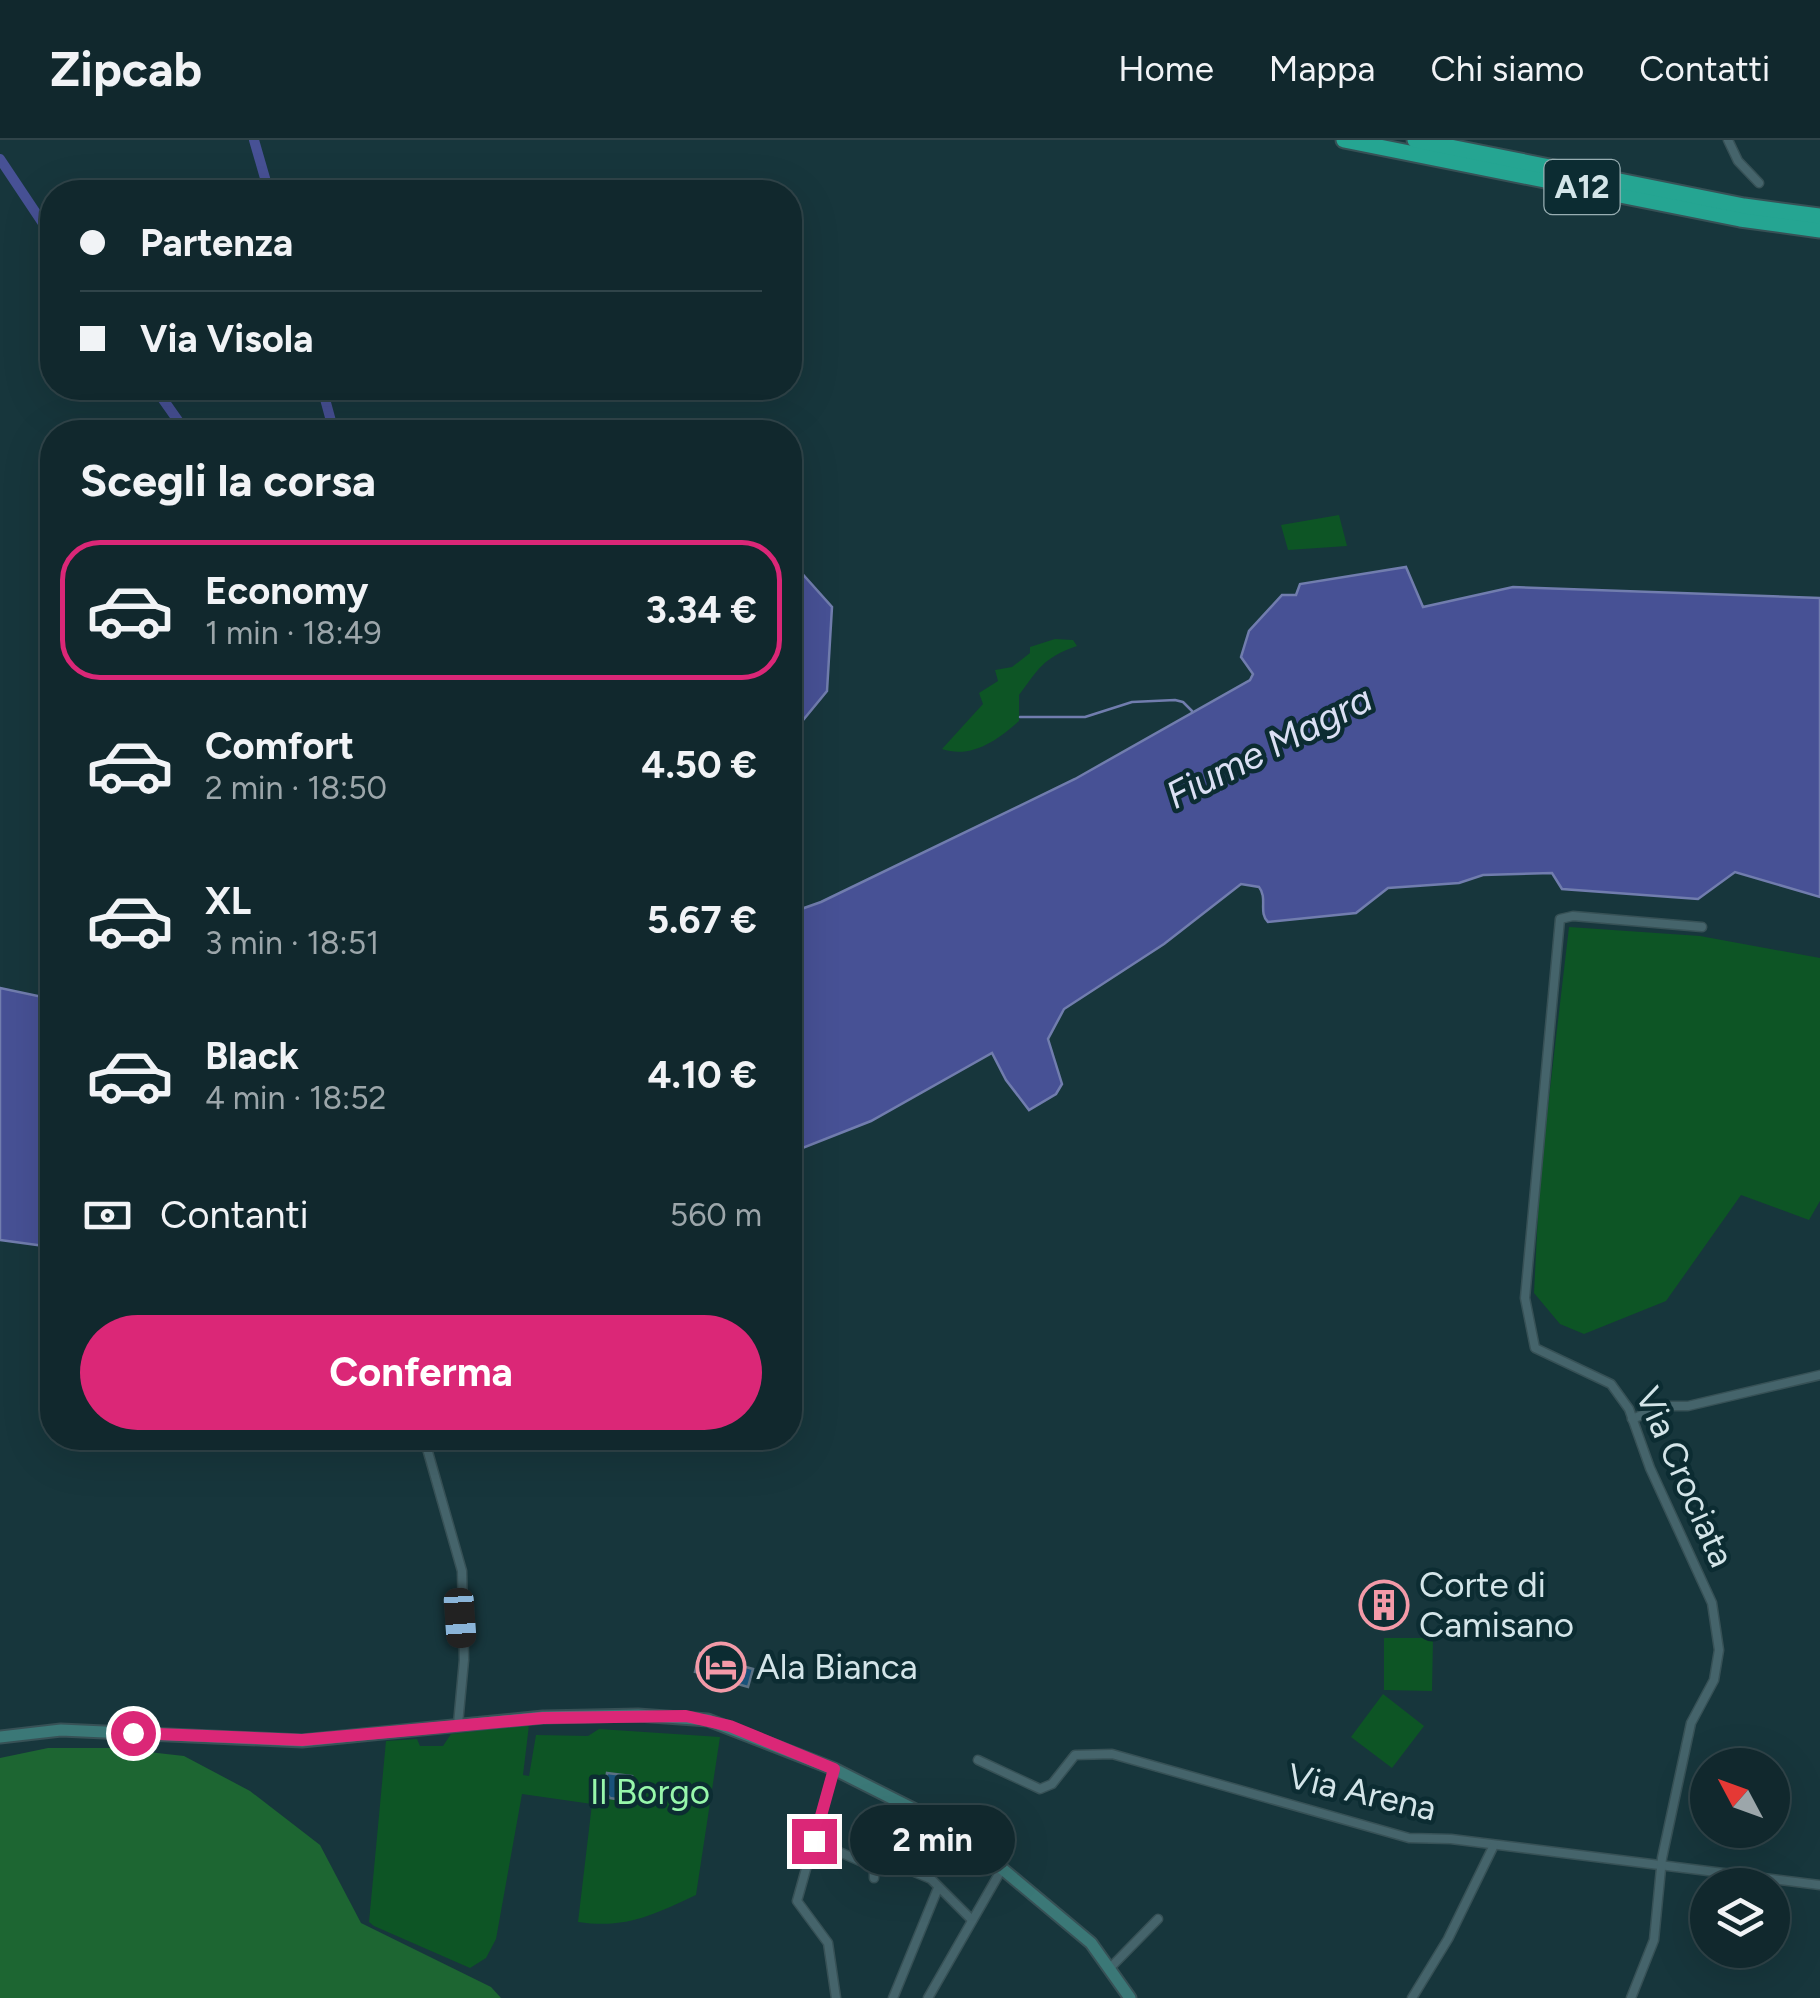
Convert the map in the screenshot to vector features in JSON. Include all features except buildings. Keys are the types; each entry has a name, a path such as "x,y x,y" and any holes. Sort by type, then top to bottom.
{"highway":[{"name":"A12","path":"1344,140 1740,219 1820,230"},
{"name":"A12","path":"1416,140 1744,206 1820,216"}],"main road":[{"path":"0,1737 61,1730 302,1740 543,1718 686,1716 730,1726 834,1769 958,1832 1091,1943 1112,1967 1130,1998"}],"street":[{"path":"1728,140 1738,161 1759,183"},
{"name":"Via Crociata","path":"1632,1998 1654,1940 1661,1867 1690,1723 1714,1680 1718,1637 1712,1603 1650,1468 1632,1419 1612,1384 1535,1348 1525,1298 1560,919 1573,916 1702,927"},
{"path":"1632,1419 1665,1406 1688,1406 1820,1375"},
{"path":"427,1450 462,1571 464,1660 458,1724"},
{"name":"Via Arena","path":"978,1760 1040,1790 1052,1784 1075,1756 1112,1754 1408,1838 1820,1886"},
{"path":"834,1769 797,1901 828,1943 836,1998"},
{"path":"814,1841 874,1866 874,1878"},
{"path":"1412,1998 1448,1939 1494,1845"},
{"path":"888,1861 920,1874 972,1920"},
{"path":"928,1998 1003,1867"},
{"path":"893,1998 938,1888"},
{"path":"1112,1967 1158,1918"}],"green space":[{"path":"1339,515 1347,546 1288,550 1281,525"},
{"path":"1055,639 1073,640 1077,646 1048,660 1031,678 1019,695 1019,721 974,750 942,749 983,704 979,693 998,681 995,670 1012,667 1030,653 1030,647"},
{"path":"1569,927 1700,936 1820,958 1820,1201 1809,1220 1741,1195 1666,1301 1584,1334 1560,1324 1534,1293 1540,1174"},
{"path":"1384,1638 1433,1638 1432,1691 1384,1690"},
{"path":"1383,1694 1424,1726 1392,1768 1351,1737"},
{"name":"Il Borgo","path":"529,1725 523,1775 529,1776 536,1735 588,1736 599,1729 720,1737 696,1895 625,1922 578,1922 592,1804 522,1794 496,1939 486,1958 470,1968 374,1926 369,1922 386,1741 417,1739 420,1746 443,1746 451,1734"},
{"path":"48,1748 113,1748 184,1756 250,1791 320,1845 361,1923 491,1987 501,1998 0,1998 0,1758"}],"water":[{"name":"Fiume Magra","path":"1406,567 1423,607 1513,587 1820,598 1820,897 1735,872 1698,899 1562,889 1552,873 1483,875 1459,883 1388,888 1356,913 1268,922 1259,887 1241,884 1164,944 1064,1009 1048,1039 1062,1084 1056,1094 1029,1110 992,1053 871,1121 802,1148 802,909 1075,779 1250,680 1253,674 1241,657 1249,631 1282,595 1296,595 1300,584"},
{"path":"802,573 832,607 827,691 802,721"},
{"path":"0,988 40,996 40,1245 0,1240"}],"waterway":[{"path":"254,140 266,180"},
{"path":"0,159 40,219"},
{"path":"163,400 178,420"},
{"path":"325,400 331,420"},
{"path":"1020,717 1085,717 1132,702 1175,700 1192,711"}],"place":[{"name":"Corte di Camisano","path":"1384,1605"},
{"name":"Ala Bianca","path":"721,1667"}],"route":[{"path":"133,1733 302,1740 543,1718 686,1716 730,1726 834,1769 814,1841"}]}
